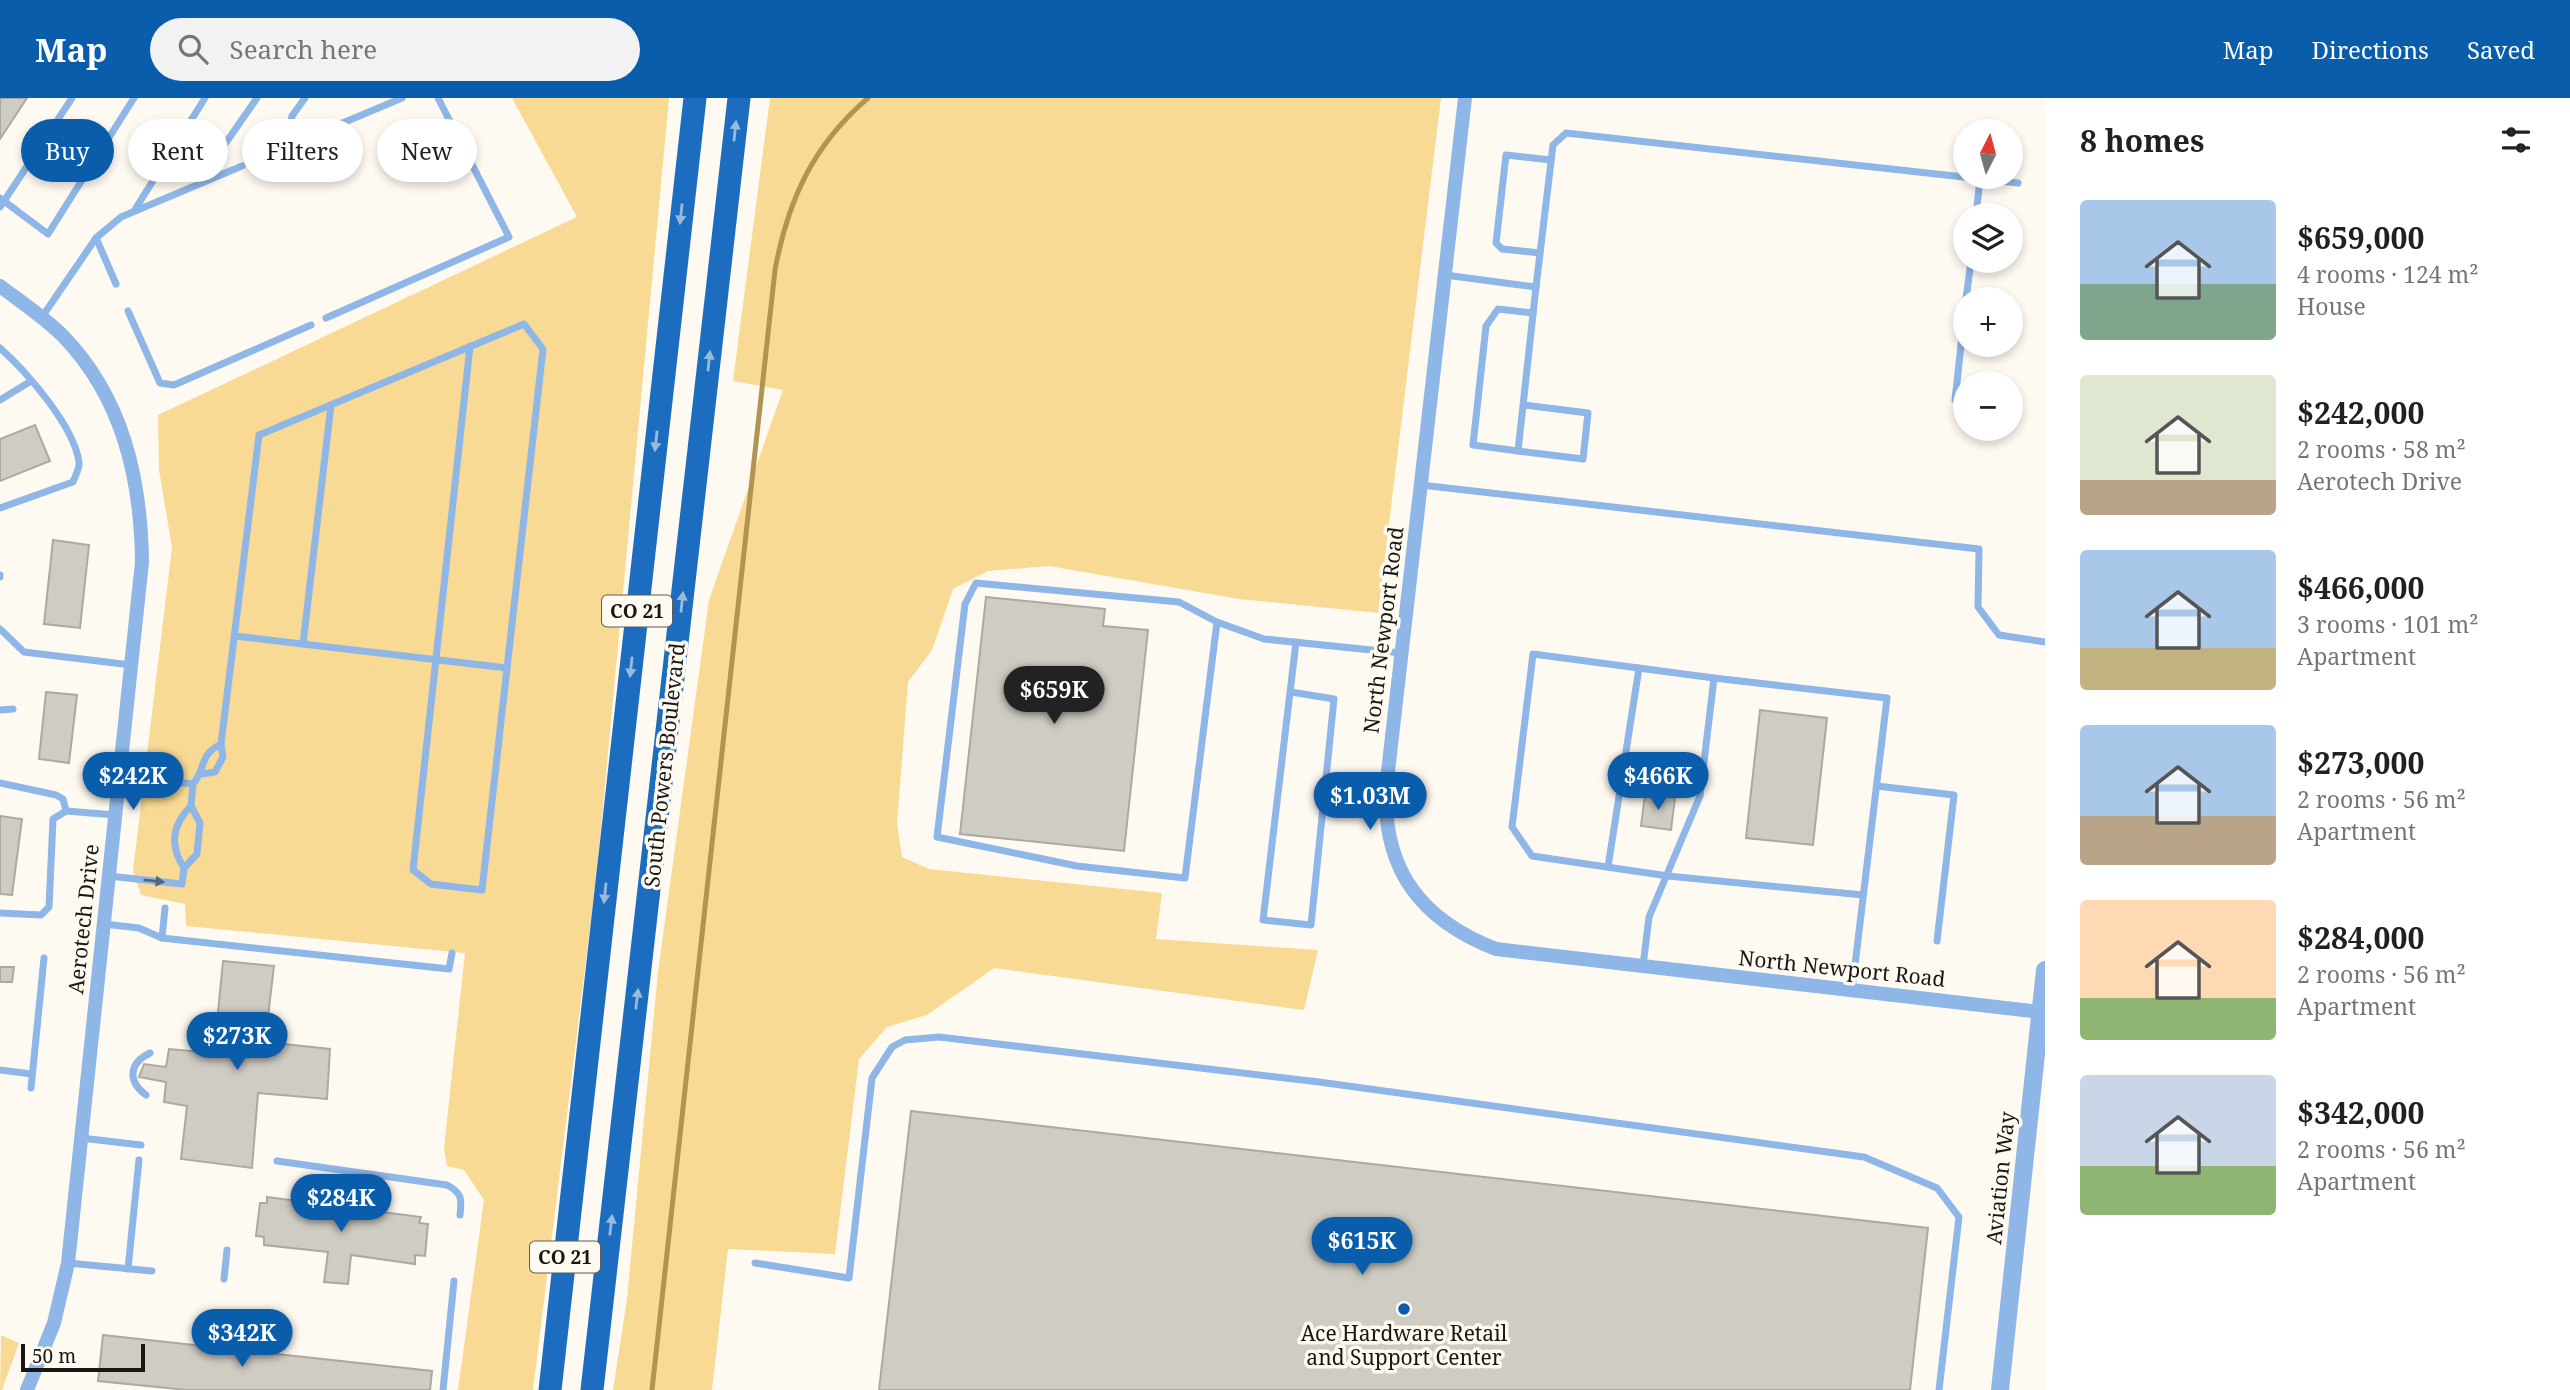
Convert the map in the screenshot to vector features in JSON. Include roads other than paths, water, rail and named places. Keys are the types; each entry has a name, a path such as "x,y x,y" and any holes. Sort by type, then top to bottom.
{"highway":[{"name":"South Powers Boulevard","path":"550,1390 695,98"},
{"name":"South Powers Boulevard","path":"592,1390 739,98"},
{"path":"542,1390 579,1124"},
{"path":"599,1390 604,1286"}],"street":[{"name":"North Newport Road","path":"1465,98 1385,808 1393,852 1414,894 1450,928 1496,949 2040,1012"},
{"name":"Aerotech Drive","path":"0,286 42,317 63,337 91,371 114,411 129,448 140,511 142,562 68,1262 54,1322 27,1390"},
{"name":"Aviation Way","path":"2000,1390 2045,970"}],"lane":[{"path":"72,98 1,202 48,234 134,98"},
{"path":"134,211 205,98"},
{"path":"228,140 257,98"},
{"path":"292,119 305,98"},
{"path":"352,119 402,98"},
{"path":"326,318 509,237 438,98"},
{"path":"1518,451 1553,145 1566,133 1953,176"},
{"path":"1540,253 1502,249 1496,243 1506,155 1551,160"},
{"path":"228,172 242,166"},
{"path":"42,317 96,238 121,216 203,182"},
{"path":"96,238 116,284"},
{"path":"1445,275 1536,287"},
{"path":"1524,405 1588,412 1583,459 1473,445 1486,326 1498,309 1533,313"},
{"path":"128,311 160,383 174,386 311,325"},
{"path":"201,774 215,772 223,757 221,744 259,435 470,346 524,324 543,349 482,890 431,884 413,870 470,346"},
{"path":"0,348 31,381 72,439 80,464 73,482 0,508"},
{"path":"0,400 31,381"},
{"path":"303,644 331,405"},
{"path":"1420,485 1979,549 1978,607 1999,635 2045,642"},
{"path":"1217,622 1185,878 1077,866 937,837 965,604 976,583 1178,602 1217,622 1264,639 1401,653"},
{"path":"0,629 24,652 131,666"},
{"path":"235,636 507,668"},
{"path":"1291,692 1334,699 1311,925 1263,920 1296,642"},
{"path":"1852,990 1887,698 1533,654 1512,827 1532,856 1668,876 1863,895"},
{"path":"1608,867 1639,668"},
{"path":"1643,967 1650,917 1700,796 1714,678"},
{"path":"0,710 13,709"},
{"path":"109,876 182,884 184,868 197,854 200,823 191,806 193,784 201,774 201,763 208,750 221,744"},
{"path":"120,776 193,784"},
{"path":"0,783 56,794 63,799 66,811"},
{"path":"1877,786 1954,795 1937,941"},
{"path":"184,868 173,851 177,820 191,806"},
{"path":"0,913 41,915 49,907 52,819 66,811 115,815"},
{"path":"162,938 165,908"},
{"path":"104,923 139,928 162,938 449,969 452,953"},
{"path":"32,1088 44,958"},
{"path":"755,1263 849,1278 872,1078 892,1047 905,1040 939,1037 1319,1082 1864,1157 1937,1188 1959,1217 1938,1390"},
{"path":"146,1095 133,1082 132,1069 139,1058 150,1053"},
{"path":"0,1070 32,1074"},
{"path":"80,1138 141,1144"},
{"path":"128,1269 139,1160"},
{"path":"277,1161 447,1185 459,1191 462,1198 460,1215"},
{"path":"224,1279 227,1250"},
{"path":"68,1262 152,1271"},
{"path":"443,1390 454,1280"}],"waterway":[{"path":"652,1390 775,270 787,220 806,175 832,135 868,98"}],"place":[{"name":"Ace Hardware Retail and Support Center","path":"1404,1309"}]}
